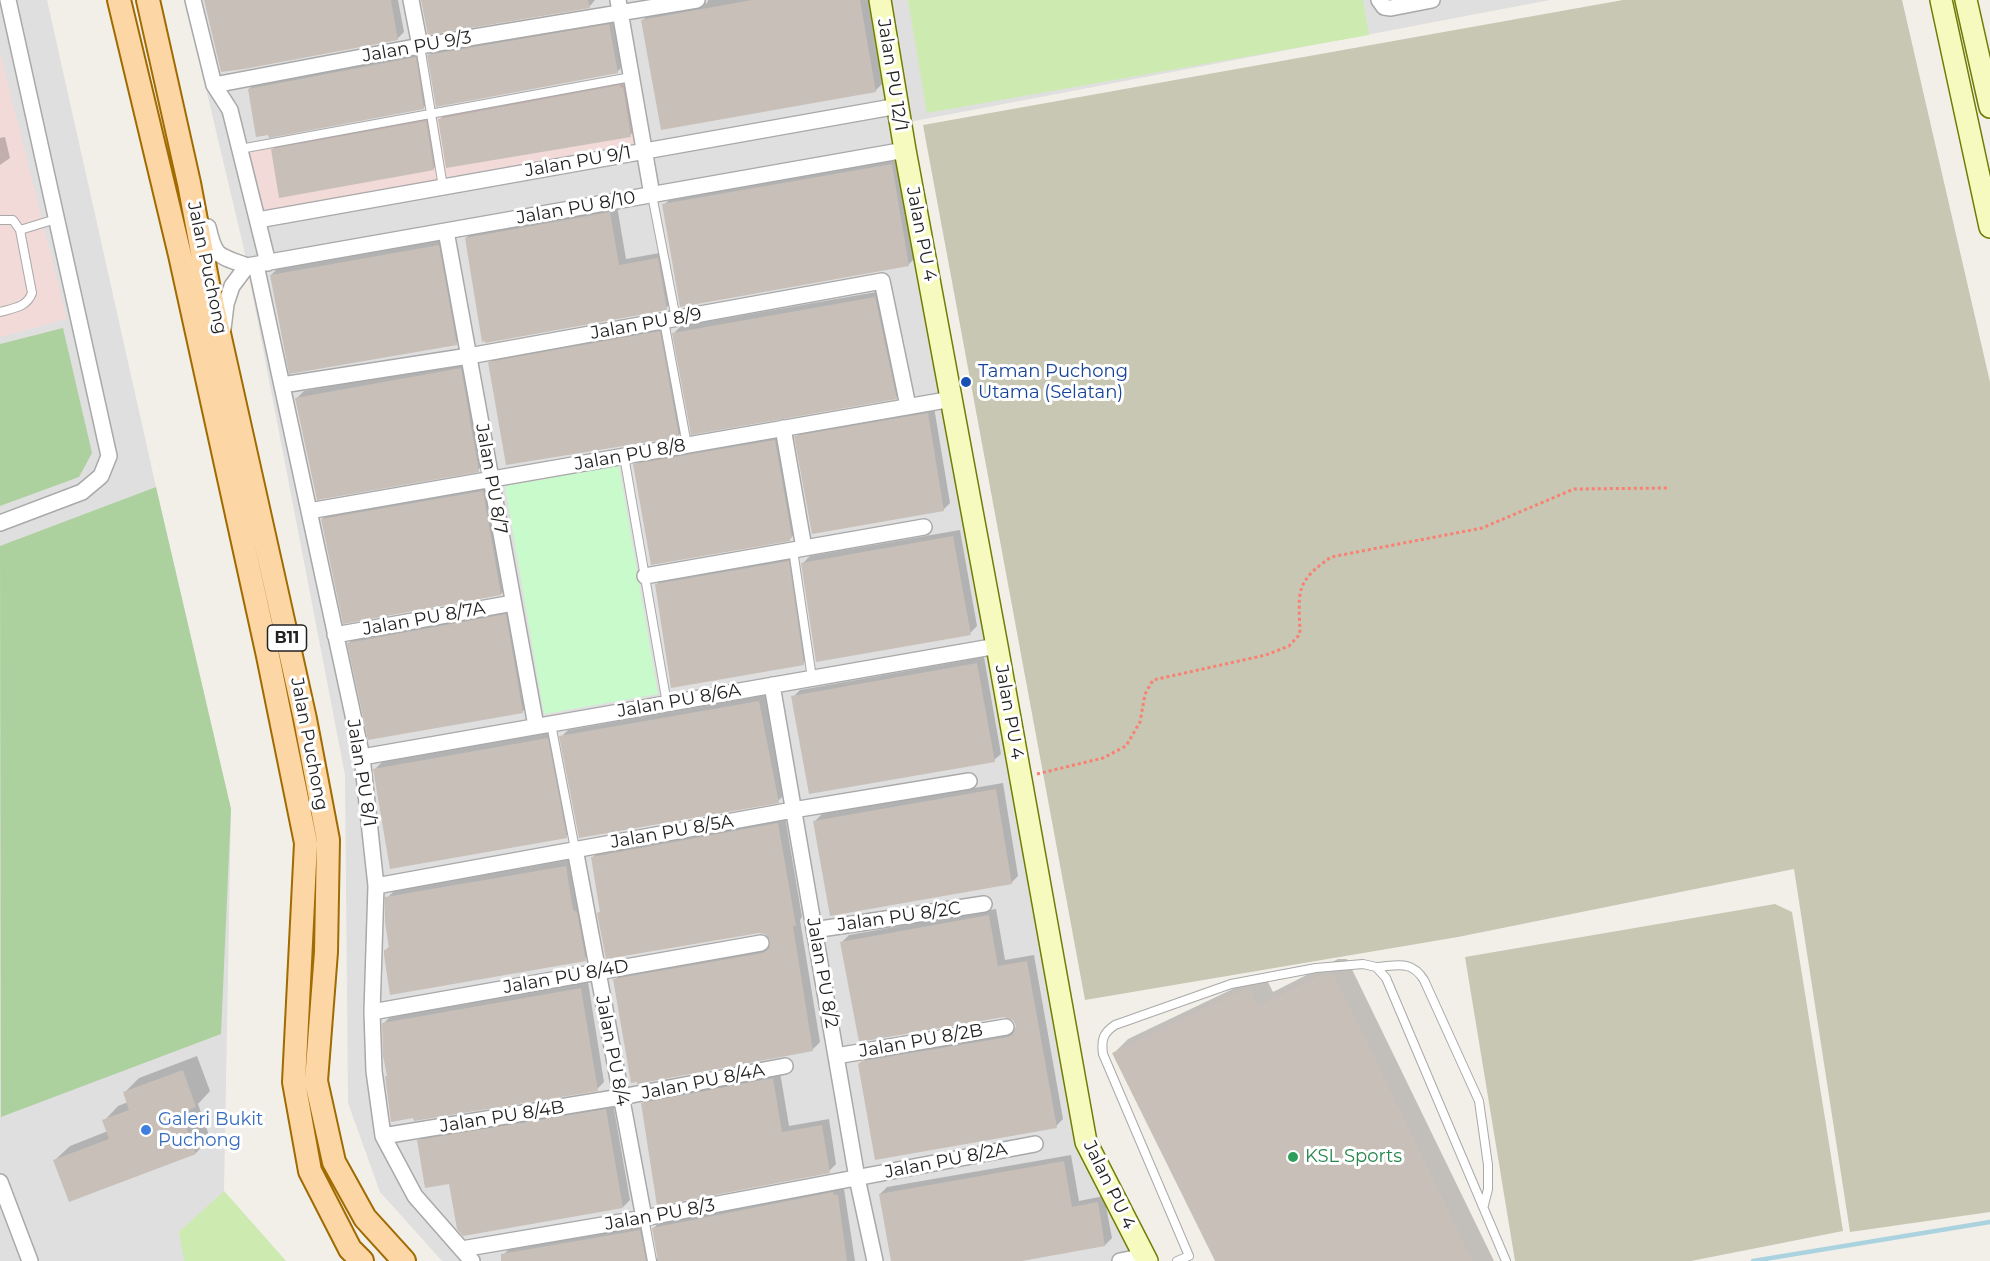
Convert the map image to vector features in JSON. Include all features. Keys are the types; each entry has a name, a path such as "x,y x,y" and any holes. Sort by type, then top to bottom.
{"main road":[{"name":"Jalan Puchong","path":"119,0 180,255 268,656 306,843 294,1082 310,1171 350,1248 362,1261"},
{"name":"Jalan Puchong","path":"148,0 189,183 208,284 305,719 328,840 326,952 316,1081 334,1162 364,1218 404,1261"}],"street":[{"path":"0,523 82,492 101,476 110,456 8,0"},
{"path":"193,0 214,85 231,110 258,220 257,264 232,286 226,304 221,338"},
{"path":"411,0 420,46"},
{"name":"Jalan PU 9/3","path":"214,85 619,6 697,0"},
{"name":"Jalan PU 12/1","path":"880,0 905,150"},
{"path":"1379,0 1384,7 1391,8 1432,0"},
{"path":"1941,0 1990,227"},
{"path":"1966,0 1990,107"},
{"path":"619,6 652,195"},
{"name":"Jalan PU 9/1","path":"258,220 898,106"},
{"name":"Jalan PU 8/10","path":"257,264 905,150"},
{"name":"Jalan PU 4","path":"905,150 1086,1142 1146,1259"},
{"path":"189,183 205,217 212,247 220,255 257,264"},
{"name":"Jalan PU 8/7","path":"446,231 513,603 543,725"},
{"name":"Jalan PU 8/1","path":"257,264 362,757 376,886 372,1012 374,1071 383,1136 415,1196 467,1255"},
{"name":"Jalan PU 8/9","path":"282,385 469,356 882,281 908,406"},
{"name":"Jalan PU 8/8","path":"309,511 952,399"},
{"path":"783,428 799,549"},
{"path":"645,576 924,527"},
{"name":"Jalan PU 8/7A","path":"335,635 513,603"},
{"name":"Jalan PU 8/6A","path":"362,757 997,646"},
{"name":"Jalan PU 8/2","path":"772,685 857,1178 875,1261"},
{"name":"Jalan PU 8/5A","path":"376,886 794,810 969,781"},
{"name":"Jalan PU 8/4","path":"576,849 644,1218"},
{"name":"Jalan PU 8/2C","path":"814,930 984,904"},
{"name":"Jalan PU 8/4D","path":"372,1012 761,943"},
{"name":"Jalan PU 8/2B","path":"836,1056 1006,1027"},
{"name":"Jalan PU 8/4A","path":"621,1097 785,1066"},
{"name":"Jalan PU 8/4B","path":"383,1136 621,1097"},
{"name":"Jalan PU 8/2A","path":"857,1178 1035,1144"},
{"name":"Jalan PU 8/3","path":"467,1255 644,1218 857,1178"},
{"path":"0,1182 30,1261"},
{"path":"1120,1261 1146,1259"}],"lane":[{"path":"420,46 443,187"},
{"path":"240,149 631,77"},
{"path":"652,195 687,445"},
{"path":"20,230 56,219"},
{"path":"0,220 13,220 20,230 32,293 30,300 24,305 0,312"},
{"path":"624,456 667,704"},
{"path":"799,549 812,678"},
{"path":"543,725 576,849"},
{"path":"1177,1261 1190,1258 1103,1053 1102,1037 1115,1025 1231,984 1316,968 1363,964 1376,967 1415,968 1428,990 1479,1101 1488,1165 1488,1189 1484,1205"},
{"path":"1376,967 1386,978 1506,1261"},
{"path":"644,1218 652,1261"}],"path":[{"path":"1021,778 1103,758 1126,746 1140,722 1145,694 1153,680 1266,655 1288,646 1300,634 1301,586 1312,571 1331,557 1482,528 1574,489 1669,488"}],"shaded area":[{"path":"0,0 47,0 231,809 224,1191 286,1261 0,1261"},
{"path":"185,0 1550,0 904,123 1097,1144 1157,1261 442,1261 380,1192 348,1103 345,775 243,245"},
{"path":"1623,0 1902,0 1990,382 1990,1212 1850,1232 1794,869 1458,937 1085,1000 923,125"},
{"path":"0,52 67,319 0,337"},
{"path":"626,82 636,144 264,211 247,151"},
{"path":"1775,904 1792,912 1843,1231 1691,1261 1515,1261 1465,957"}],"green space":[{"path":"908,0 1363,0 1369,35 927,113"},
{"path":"63,328 92,453 79,477 0,506 0,344"},
{"path":"619,466 658,694 544,714 505,486"},
{"path":"156,487 231,809 221,1034 1,1117 0,546"},
{"path":"224,1191 286,1261 184,1261 179,1232"}],"building":[{"path":"204,0 391,0 398,40 221,72"},
{"path":"421,0 588,0 590,8 428,35"},
{"path":"752,0 860,0 876,92 661,130 641,20"},
{"path":"609,24 618,73 436,107 427,55"},
{"path":"416,57 424,109 269,138 268,135 256,137 248,89"},
{"path":"620,85 620,88 623,87 631,137 446,168 438,119"},
{"path":"426,121 434,170 279,198 271,149"},
{"path":"892,164 909,266 680,307 662,204"},
{"path":"610,212 619,265 658,258 667,310 482,342 465,238"},
{"path":"439,245 457,345 289,374 270,275"},
{"path":"875,297 897,399 691,435 672,333"},
{"path":"660,331 679,437 506,465 488,362"},
{"path":"461,368 479,472 317,500 295,398"},
{"path":"928,413 944,511 812,534 794,436"},
{"path":"775,440 792,538 790,541 651,565 633,464"},
{"path":"483,491 501,595 343,624 321,519"},
{"path":"953,536 971,635 816,662 801,563"},
{"path":"789,561 804,665 671,688 655,584"},
{"path":"506,614 523,713 368,740 347,643"},
{"path":"977,663 995,762 809,794 791,696"},
{"path":"759,701 779,803 579,838 559,736"},
{"path":"548,738 567,838 390,869 373,769"},
{"path":"996,789 1012,884 830,916 813,821"},
{"path":"778,823 796,926 793,926 813,1051 637,1084 637,1082 631,1083 613,979 763,953 770,947 770,941 765,934 759,933 606,959 597,913 600,912 591,857"},
{"path":"566,866 573,910 577,912 586,961 390,995 384,955 384,950 389,949 385,922 385,897"},
{"path":"989,915 998,966 1027,961 1057,1128 875,1160 858,1064 862,1061 1008,1037 1013,1034 1016,1026 1013,1020 1004,1017 859,1042 840,942"},
{"name":"KSL Sports","path":"1333,973 1473,1261 1215,1261 1112,1053 1249,987 1258,1006 1322,974"},
{"path":"581,988 598,1091 414,1121 413,1118 391,1122 383,1056 382,1023"},
{"name":"Galeri Bukit Puchong","path":"183,1070 196,1107 181,1113 196,1154 69,1202 53,1160 109,1139 102,1120 129,1110 123,1092"},
{"path":"773,1078 782,1132 822,1125 830,1173 657,1206 641,1103"},
{"path":"606,1109 623,1208 463,1236 457,1229 449,1184 425,1188 417,1140"},
{"path":"1064,1161 1072,1207 1098,1202 1105,1246 1022,1261 891,1261 879,1194"},
{"path":"833,1192 834,1195 838,1195 847,1261 658,1261 652,1228"},
{"path":"640,1230 646,1261 501,1261 501,1254"}],"waterway":[{"path":"1753,1261 1990,1222"}],"place":[{"name":"Taman Puchong Utama (Selatan)","path":"966,382"},
{"name":"Galeri Bukit Puchong","path":"146,1130"},
{"name":"KSL Sports","path":"1293,1157"}]}
